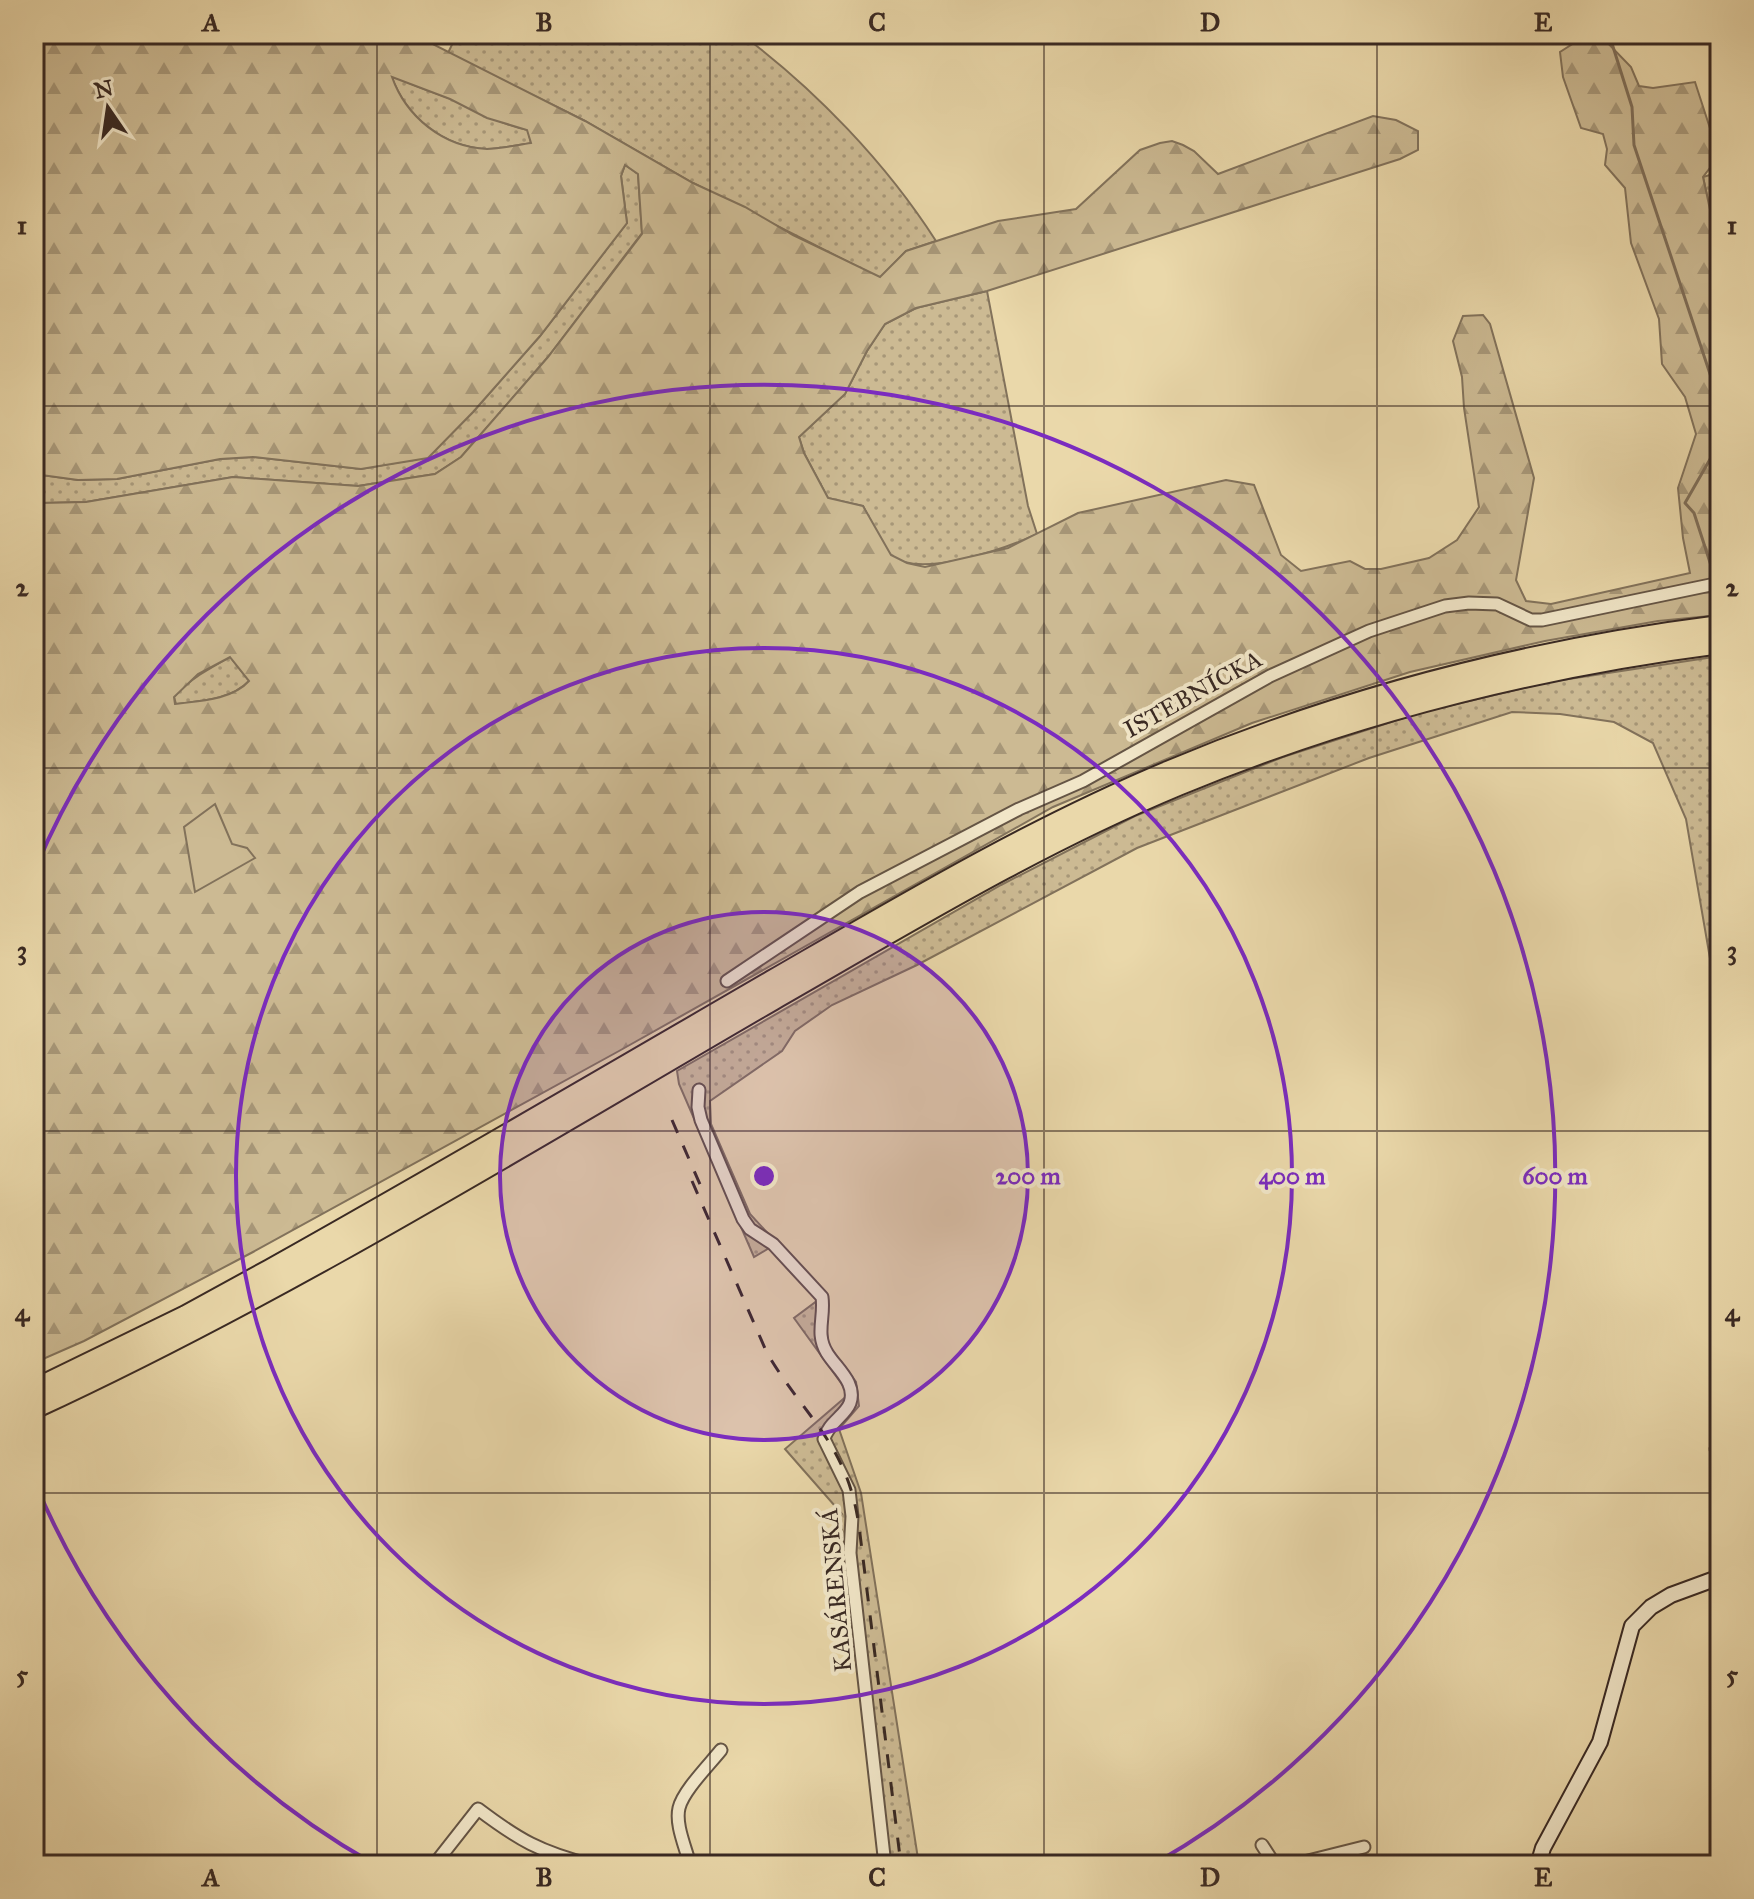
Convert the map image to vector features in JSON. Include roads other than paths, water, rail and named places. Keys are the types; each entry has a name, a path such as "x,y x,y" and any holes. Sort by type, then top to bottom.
{"highway":[{"path":"34,1390 256,1278 914,900 1040,831 1103,801 1168,772 1300,721 1435,680 1576,648 1720,626"},
{"path":"34,1408 111,1372 281,1283 925,912 1108,816 1236,762 1383,712 1511,678 1720,643"}],"street":[{"name":"ISTEBNÍCKA","path":"727,981 860,892 1019,809 1083,781 1270,676 1369,631 1445,606 1497,604 1531,620 1542,620 1720,583"},
{"name":"KASÁRENSKÁ","path":"699,1090 701,1120 743,1219 750,1229 773,1244 822,1297 821,1341 852,1393 849,1406 837,1417 824,1439 849,1490 852,1505 850,1553 885,1865"},
{"path":"1538,1865 1543,1848 1600,1742 1632,1626 1651,1607 1671,1595 1720,1577"},
{"path":"690,1865 678,1809 682,1799 721,1750"},
{"path":"434,1865 478,1809 518,1839 554,1856 591,1865"},
{"path":"1262,1845 1275,1865"},
{"path":"1292,1865 1364,1847"},
{"path":"715,1865 728,1865"}],"waterway":[{"path":"1609,34 1632,107 1634,145 1720,404"},
{"path":"1716,581 1694,513 1685,503 1713,454 1720,429"},
{"path":"1720,753 1710,791 1720,809"}],"railway":[{"path":"672,1120 702,1189"},
{"path":"692,1181 767,1353 835,1452 853,1497 901,1865"}]}
